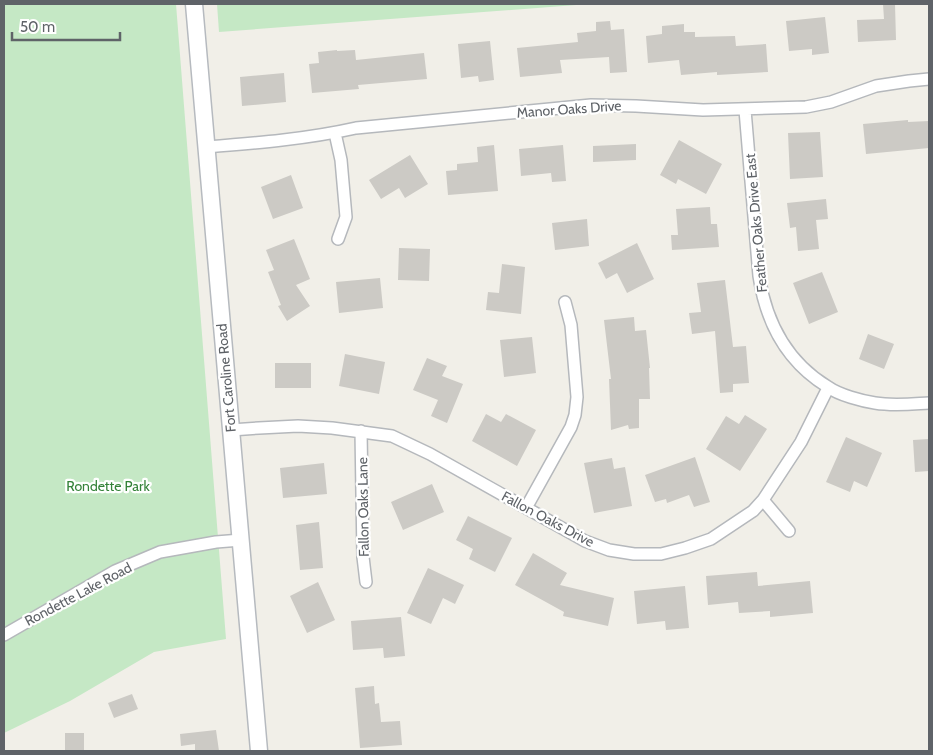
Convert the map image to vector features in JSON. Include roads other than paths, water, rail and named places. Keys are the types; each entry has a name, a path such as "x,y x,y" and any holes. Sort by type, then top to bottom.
{"street":[{"name":"Fort Caroline Road","path":"194,4 259,751"},
{"name":"Manor Oaks Drive","path":"206,147 270,142 335,133 356,128 591,105 703,110 806,107 831,102 876,86 929,79"},
{"name":"Feather Oaks Drive East","path":"746,110 762,296 769,317 783,345 796,361 828,388 876,403 929,403"},
{"path":"335,133 342,160 346,217 338,240"},
{"path":"526,508 571,427 575,414 577,397 571,326 565,302"},
{"name":"Fallon Oaks Drive","path":"231,430 298,426 361,431 392,436 412,445 585,541 608,550 634,554 661,554 711,539 754,511 764,500 801,442 828,388"},
{"name":"Fallon Oaks Lane","path":"361,431 363,557 366,582"},
{"path":"764,500 789,530"},
{"name":"Rondette Lake Road","path":"4,635 115,571 160,552 216,542 241,540"}],"park label":[{"name":"Rondette Park","path":"108,486"}]}
